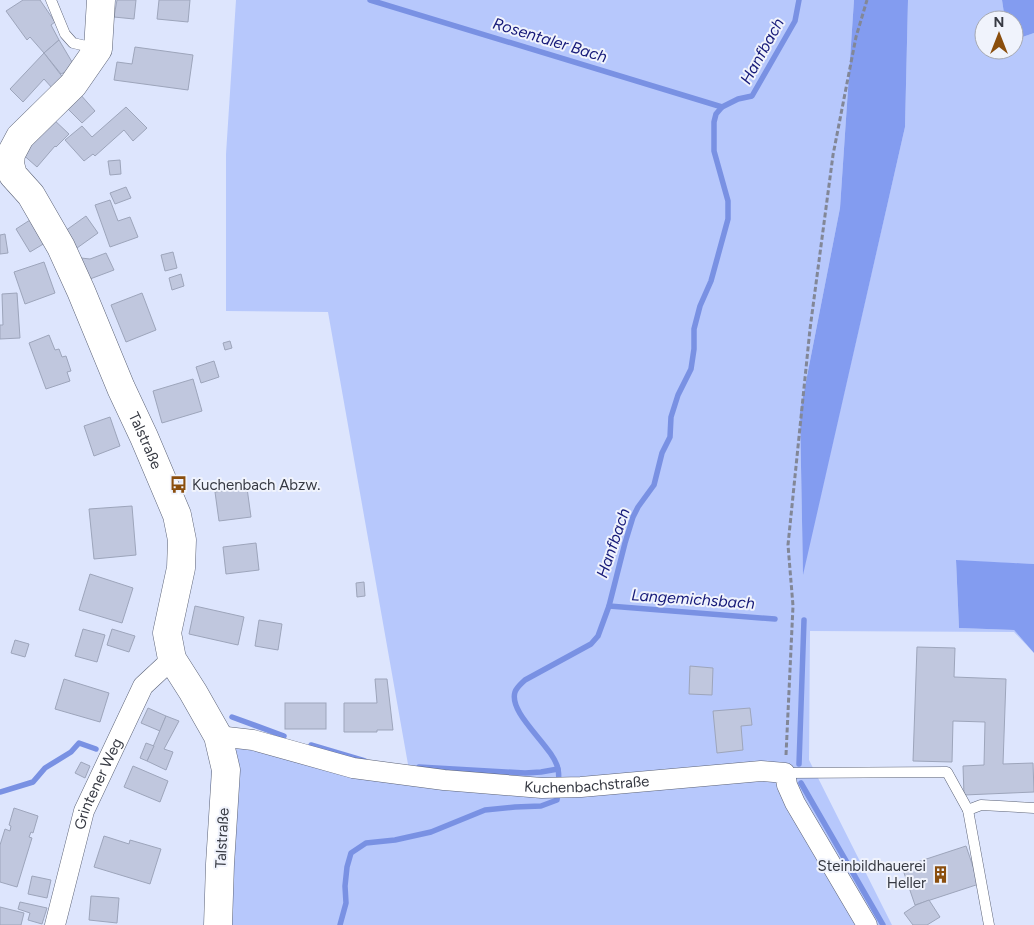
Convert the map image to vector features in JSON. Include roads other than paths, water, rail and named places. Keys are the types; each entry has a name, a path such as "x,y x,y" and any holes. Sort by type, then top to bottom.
{"main road":[{"path":"98,49 101,0"},
{"name":"Talstraße","path":"98,49 74,85 20,136 8,166 31,195 62,247 177,515 182,540 181,568 167,633 172,659 218,736 226,770 218,925"}],"street":[{"name":"Grintener Weg","path":"55,925 84,810 143,686 172,659"},
{"name":"Kuchenbachstraße","path":"218,736 253,740 353,768 444,780 542,788 581,787 761,770 785,773"},
{"path":"785,773 787,785 795,803 867,925"}],"lane":[{"path":"51,0 65,34 73,43 98,49"},
{"path":"785,773 947,772 968,810 989,925"},
{"path":"968,810 981,805 1034,808"}],"waterway":[{"name":"Rosentaler Bach","path":"370,0 722,107"},
{"name":"Hanfbach","path":"340,925 346,903 345,886 351,853 366,843 395,840 431,832 485,810 541,806 557,800 559,776 555,760 518,710 515,692 525,680 591,644 598,636 609,606 633,517 654,485 662,453 670,437 671,417 678,395 691,369 694,329 700,306 711,281 728,219 728,201 714,151 714,122 716,114 722,107 738,99 752,96 795,21 799,0"},
{"name":"Langemichsbach","path":"609,606 775,619"},
{"name":"Langemichsbach","path":"799,764 804,620"},
{"path":"232,717 284,736"},
{"path":"0,792 33,782 45,768 71,752 79,743 96,749"},
{"path":"311,745 365,761"},
{"path":"419,767 525,773 558,769"},
{"name":"Langemichsbach","path":"801,783 883,925"}],"place":[{"name":"Kuchenbach Abzw.","path":"178,485"},
{"name":"Steinbildhauerei Heller","path":"940,875"}]}
